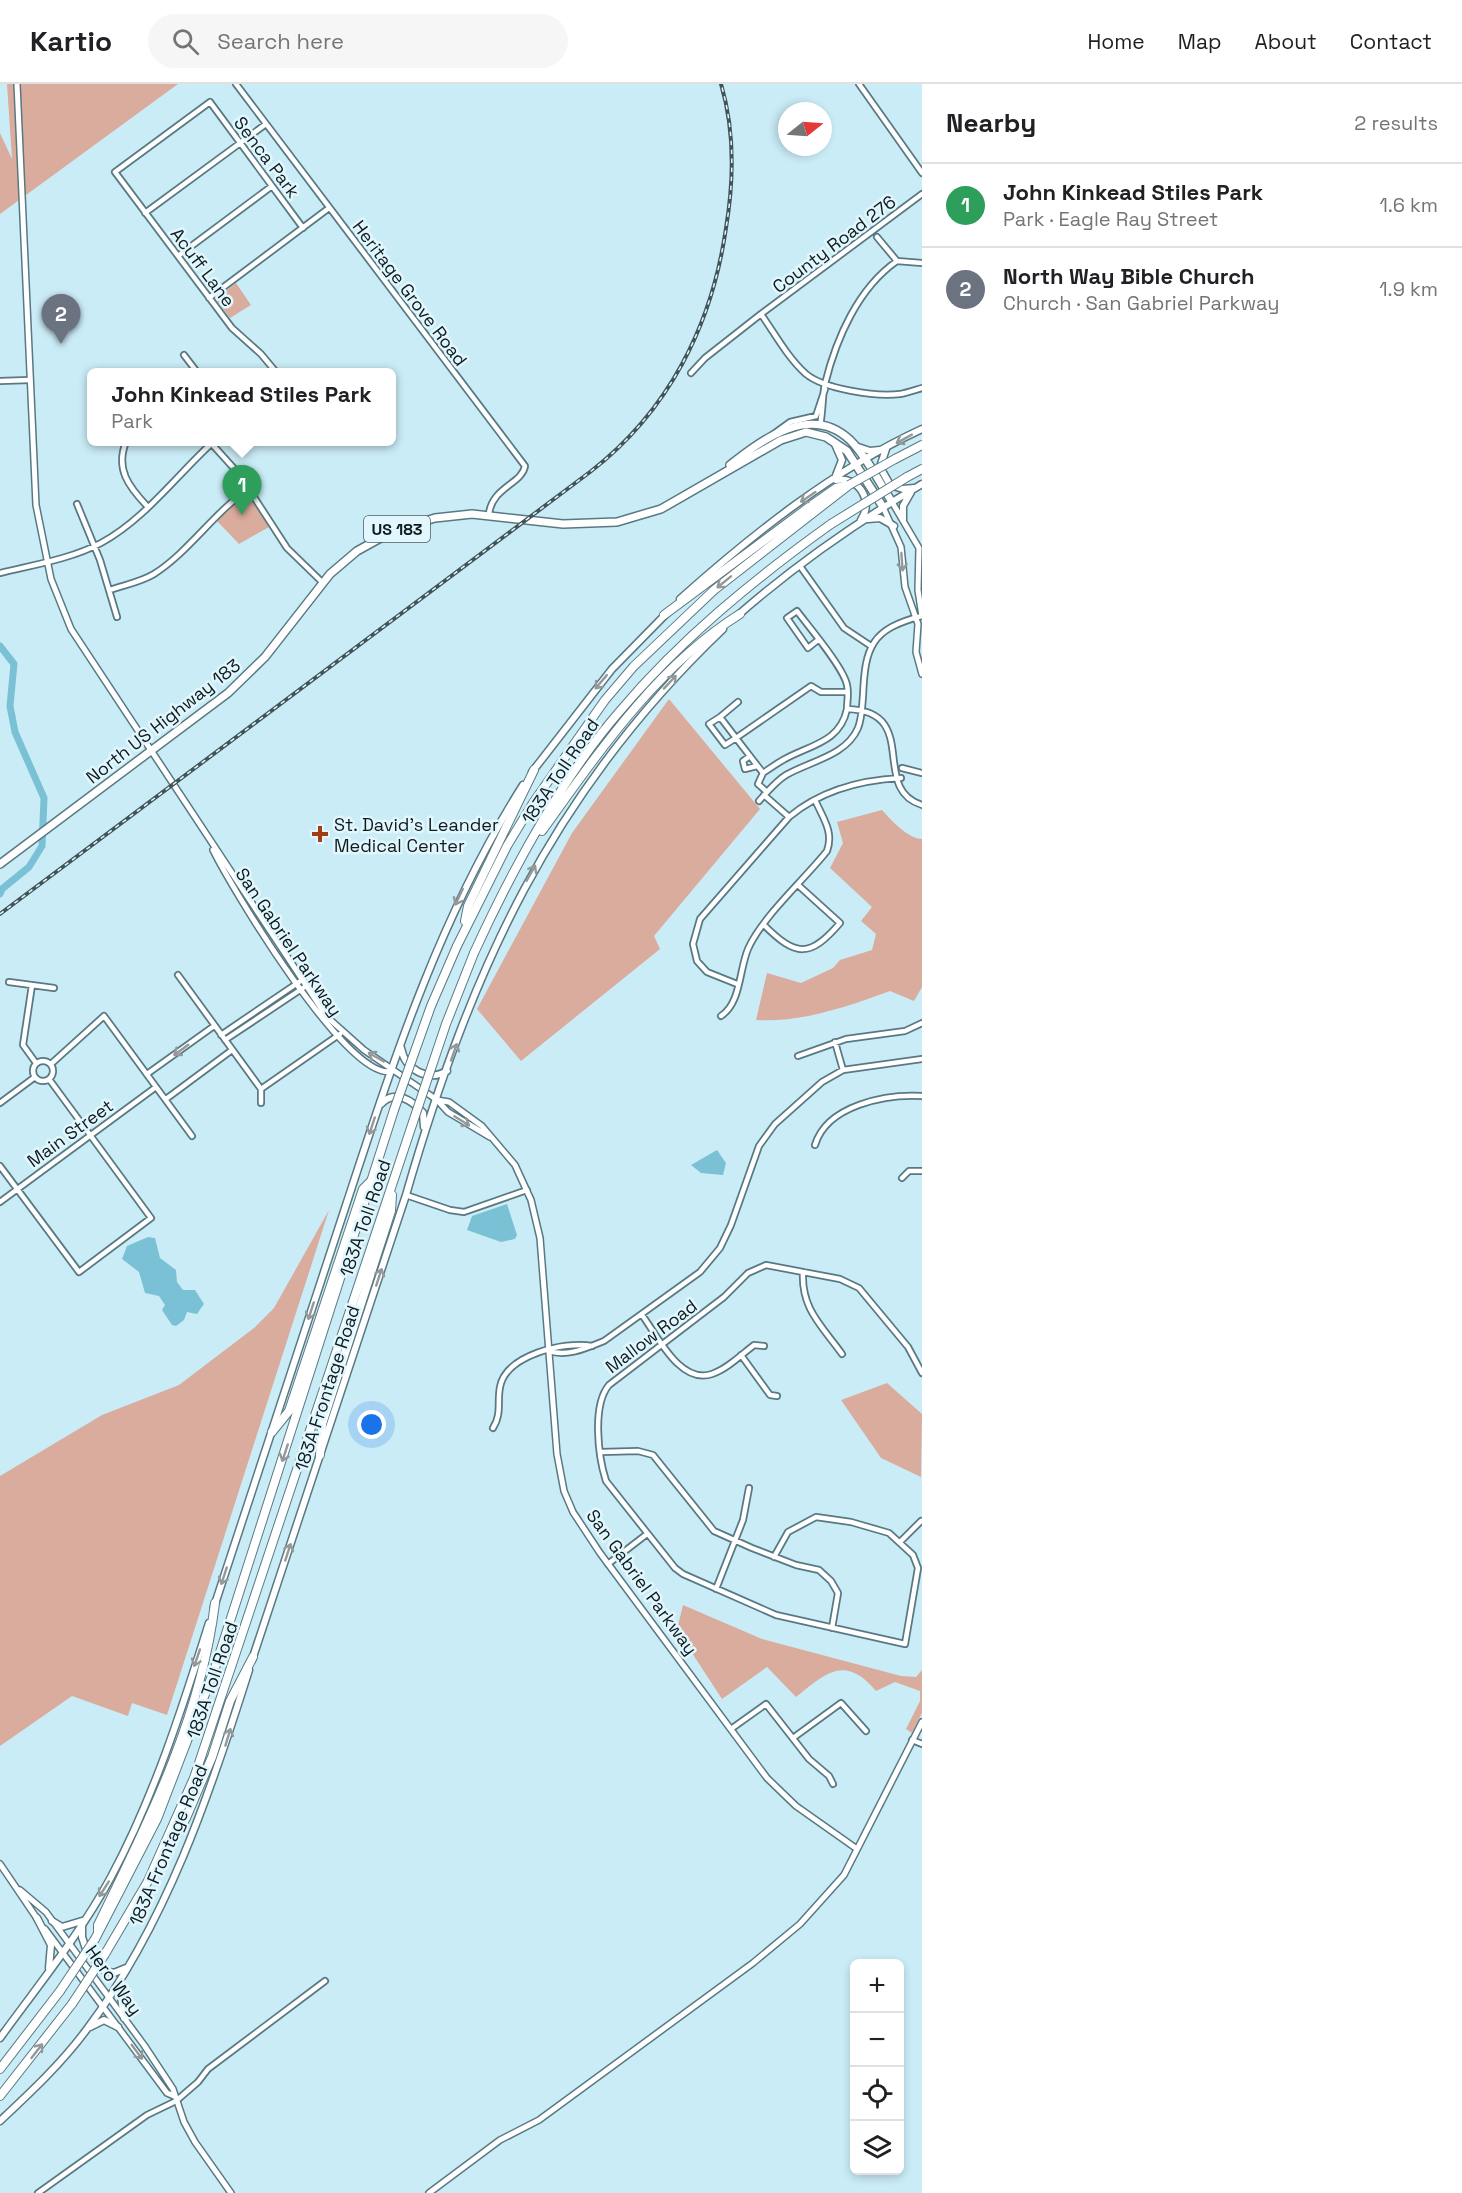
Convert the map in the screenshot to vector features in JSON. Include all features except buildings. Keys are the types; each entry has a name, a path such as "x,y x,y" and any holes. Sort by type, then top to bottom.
{"highway":[{"path":"664,615 816,506 836,489 849,485 922,445"},
{"name":"183A Toll Road","path":"0,2096 72,2004 105,1954 148,1881 194,1778 439,1042 474,953 515,869 548,813 618,712 714,616 765,571 831,524 922,468"},
{"name":"183A Toll Road","path":"0,2069 60,1991 96,1935 148,1838 176,1771 215,1668 394,1110 462,934 507,846 533,804 605,700 627,674 714,590 816,506"},
{"path":"515,869 596,756 663,677 695,647 740,614"},
{"path":"462,934 468,906 534,770"},
{"path":"272,1432 289,1411 363,1189 373,1179"},
{"path":"320,1455 322,1424 391,1211 392,1187"},
{"path":"96,1935 98,1925 159,1799 175,1756 205,1665 215,1603"},
{"path":"148,1881 168,1852 186,1818 212,1757 230,1701 253,1657"}],"main road":[{"name":"US 183","path":"719,475 771,436 800,425 820,425"},
{"name":"North US Highway 183","path":"0,864 151,753 244,679 272,649 322,582 357,551 395,530 450,516 489,514 563,524 617,522 661,509 783,438 806,432 820,425"},
{"path":"820,425 840,433 866,451 886,449 922,429"},
{"path":"806,432 831,439 847,451 884,507 922,484"},
{"path":"831,439 842,459 832,481 851,481 865,498 867,511 857,525"},
{"path":"853,444 892,502"},
{"path":"886,449 880,460 880,467 890,485 903,489 914,489"},
{"name":"183A Frontage Road","path":"0,2038 110,1880 154,1785 378,1107 429,965 464,888 504,816 534,770 592,693 664,615 736,550 832,481 886,449"},
{"path":"903,519 903,506 914,489"},
{"name":"183A Frontage Road","path":"0,2121 61,2060 87,2029 119,1982 141,1947 193,1828 222,1757 406,1195 424,1133 498,939 531,874 565,817 603,763 652,703 740,614 800,566 884,507"},
{"path":"864,520 880,518 894,526"},
{"path":"401,1045 402,1057 426,1076 437,1077 447,1070"},
{"path":"378,1107 391,1096 400,1096 423,1113 424,1133"},
{"path":"37,1918 51,1945 49,1970"},
{"path":"52,1921 62,1927 82,1921 83,1942 103,1970 114,1973 128,1968"},
{"path":"119,1982 124,2018"},
{"path":"87,2029 104,2020 118,2027"}],"street":[{"name":"San Gabriel Parkway","path":"18,84 36,505 47,561 71,628 336,1036 381,1072 392,1071"},
{"name":"Heritage Grove Road","path":"236,84 525,465 523,473 493,498 489,514"},
{"path":"859,84 922,173"},
{"name":"Senca Park","path":"115,172 210,102 303,228"},
{"path":"145,213 266,124"},
{"name":"Acuff Lane","path":"115,172 232,328 273,368"},
{"path":"177,256 272,186"},
{"name":"County Road 276","path":"691,373 705,358 761,314 922,194"},
{"path":"209,298 329,208"},
{"path":"877,237 897,261"},
{"path":"771,436 783,425 816,416 849,317 874,280 897,261 922,263"},
{"name":"County Road 276","path":"761,314 804,372 825,387 900,394 922,388"},
{"path":"184,354 194,368"},
{"path":"0,381 30,380"},
{"path":"820,425 825,387"},
{"path":"125,446 122,458 124,477 147,506"},
{"path":"0,571 47,561 94,546 119,531 208,446"},
{"path":"215,446 249,489 287,548 322,582"},
{"path":"110,590 143,579 158,571 228,504 249,489"},
{"path":"892,502 914,536 921,555 918,590 920,617 916,652 922,674"},
{"path":"77,504 110,590 117,617"},
{"path":"884,507 901,547 905,587 920,617"},
{"path":"800,566 844,628 871,646"},
{"path":"789,817 758,784 763,774 783,760 830,738 840,730 847,709 844,675 797,611 787,618 808,648 818,640"},
{"path":"759,801 785,776 848,743 858,728 862,709 864,669 871,646 888,630 920,617"},
{"path":"738,702 709,724 725,745 811,686 821,692 847,692"},
{"path":"847,709 862,709 885,714"},
{"path":"720,717 763,774"},
{"path":"750,756 743,761 746,769 757,766"},
{"path":"922,772 903,765 901,778 908,796 922,806"},
{"path":"737,984 707,972 697,961 693,944 700,919 789,817 803,805 864,781 901,778"},
{"path":"721,1016 730,1010 748,948 764,925 827,851 831,840 829,829 815,800"},
{"path":"764,925 783,944 803,951 816,947 840,923 798,885"},
{"path":"178,975 261,1089 261,1103"},
{"path":"223,1037 299,981"},
{"path":"9,982 54,988"},
{"path":"32,985 23,1045 36,1063"},
{"name":"San Gabriel Parkway","path":"303,987 343,1034 386,1064 392,1071 437,1100 448,1112 490,1137"},
{"path":"223,1037 303,987"},
{"path":"51,1064 104,1016 192,1136"},
{"path":"798,1056 835,1042 905,1031 922,1023"},
{"path":"147,1074 214,1026"},
{"path":"261,1089 336,1036 343,1034"},
{"path":"835,1042 843,1070"},
{"path":"166,1100 232,1050"},
{"path":"493,1428 499,1417 500,1385 518,1361 558,1347 592,1346 614,1335 700,1272 720,1248 731,1226 759,1146 769,1131 822,1082 843,1070 922,1059"},
{"path":"42,1061 51,1064 53,1071 49,1079 42,1081 35,1077 33,1069 36,1063 42,1061"},
{"path":"0,1103 35,1077"},
{"path":"0,1166 79,1272 151,1218 49,1079"},
{"name":"Main Street","path":"0,1202 156,1087"},
{"path":"815,1145 817,1138 830,1123 853,1107 882,1100 922,1096"},
{"name":"San Gabriel Parkway","path":"437,1100 449,1102 477,1121 515,1165 527,1190 540,1238 559,1472 573,1512 608,1564 782,1794 857,1849"},
{"path":"902,1178 909,1171 922,1171"},
{"path":"406,1195 450,1210 464,1212 527,1190"},
{"name":"Mallow Road","path":"900,1542 915,1558 918,1568 905,1644 776,1615 716,1589 683,1574 647,1534 606,1480 598,1410 603,1393 724,1297 755,1268 766,1265 840,1279 859,1288 908,1347 922,1373"},
{"path":"803,1272 803,1296 807,1306 842,1354"},
{"path":"642,1315 684,1370 697,1376 709,1375 722,1370 754,1345 764,1346"},
{"path":"741,1355 770,1395 777,1396"},
{"path":"601,1452 638,1451 653,1455 666,1468 705,1523 714,1531 774,1557 819,1570 831,1581 838,1593 832,1629"},
{"path":"716,1589 743,1520 749,1488"},
{"path":"774,1557 792,1528 816,1517 879,1528 900,1542 921,1521"},
{"path":"608,1564 647,1534"},
{"path":"793,1738 841,1703 866,1731"},
{"path":"731,1729 766,1704 833,1784"},
{"path":"429,2193 500,2140 539,2120 800,1924 839,1883 922,1722"},
{"path":"912,1740 922,1744"},
{"name":"Hero Way","path":"0,1864 20,1890 37,1918 167,2093 175,2098"},
{"name":"Hero Way","path":"20,1890 52,1921 68,1942 164,2073 175,2098"},
{"path":"38,2193 147,2115 198,2082 208,2069 325,1982"},
{"path":"175,2098 195,2142 231,2193"}],"shaded area":[{"path":"7,84 178,84 0,214 0,133 12,159"},
{"path":"236,283 251,305 230,318 216,299"},
{"path":"249,496 269,527 239,544 217,521 233,505"},
{"path":"669,699 760,809 654,936 660,949 521,1061 477,1009 572,833"},
{"path":"882,810 905,832 922,839 922,987 914,1001 890,991 841,1008 807,1016 756,1020 767,973 801,983 833,968 840,960 872,950 876,934 861,921 872,907 830,868 843,843 837,822"},
{"path":"329,1210 167,1715 132,1703 128,1716 72,1696 0,1746 0,1476 102,1415 179,1385 254,1328 274,1308"},
{"path":"887,1383 922,1414 921,1477 881,1458 841,1400"},
{"path":"683,1605 762,1639 901,1676 916,1677 922,1670 922,1713 912,1733 906,1729 920,1701 920,1691 895,1682 876,1691 855,1673 845,1670 826,1675 796,1697 767,1667 722,1699 677,1630"}],"water":[{"path":"717,1150 726,1163 723,1175 701,1173 691,1165"},
{"path":"507,1204 517,1235 515,1239 501,1242 467,1230 472,1216"},
{"path":"148,1237 155,1238 160,1258 176,1270 177,1282 183,1290 195,1290 204,1304 197,1314 187,1312 184,1320 176,1326 172,1325 162,1310 165,1305 159,1296 145,1293 139,1272 122,1259 127,1246"}],"waterway":[{"path":"0,646 14,664 10,706 15,732 44,798 42,846 29,867 2,889 0,894"}],"railway":[{"path":"0,914 590,472 643,422 664,394 698,332 719,264 729,210 732,174 729,120 721,84"}],"place":[{"name":"North Way Bible Church","path":"61,344"},
{"name":"John Kinkead Stiles Park","path":"242,515"},
{"name":"St. David’s Leander Medical Center","path":"320,834"}]}
